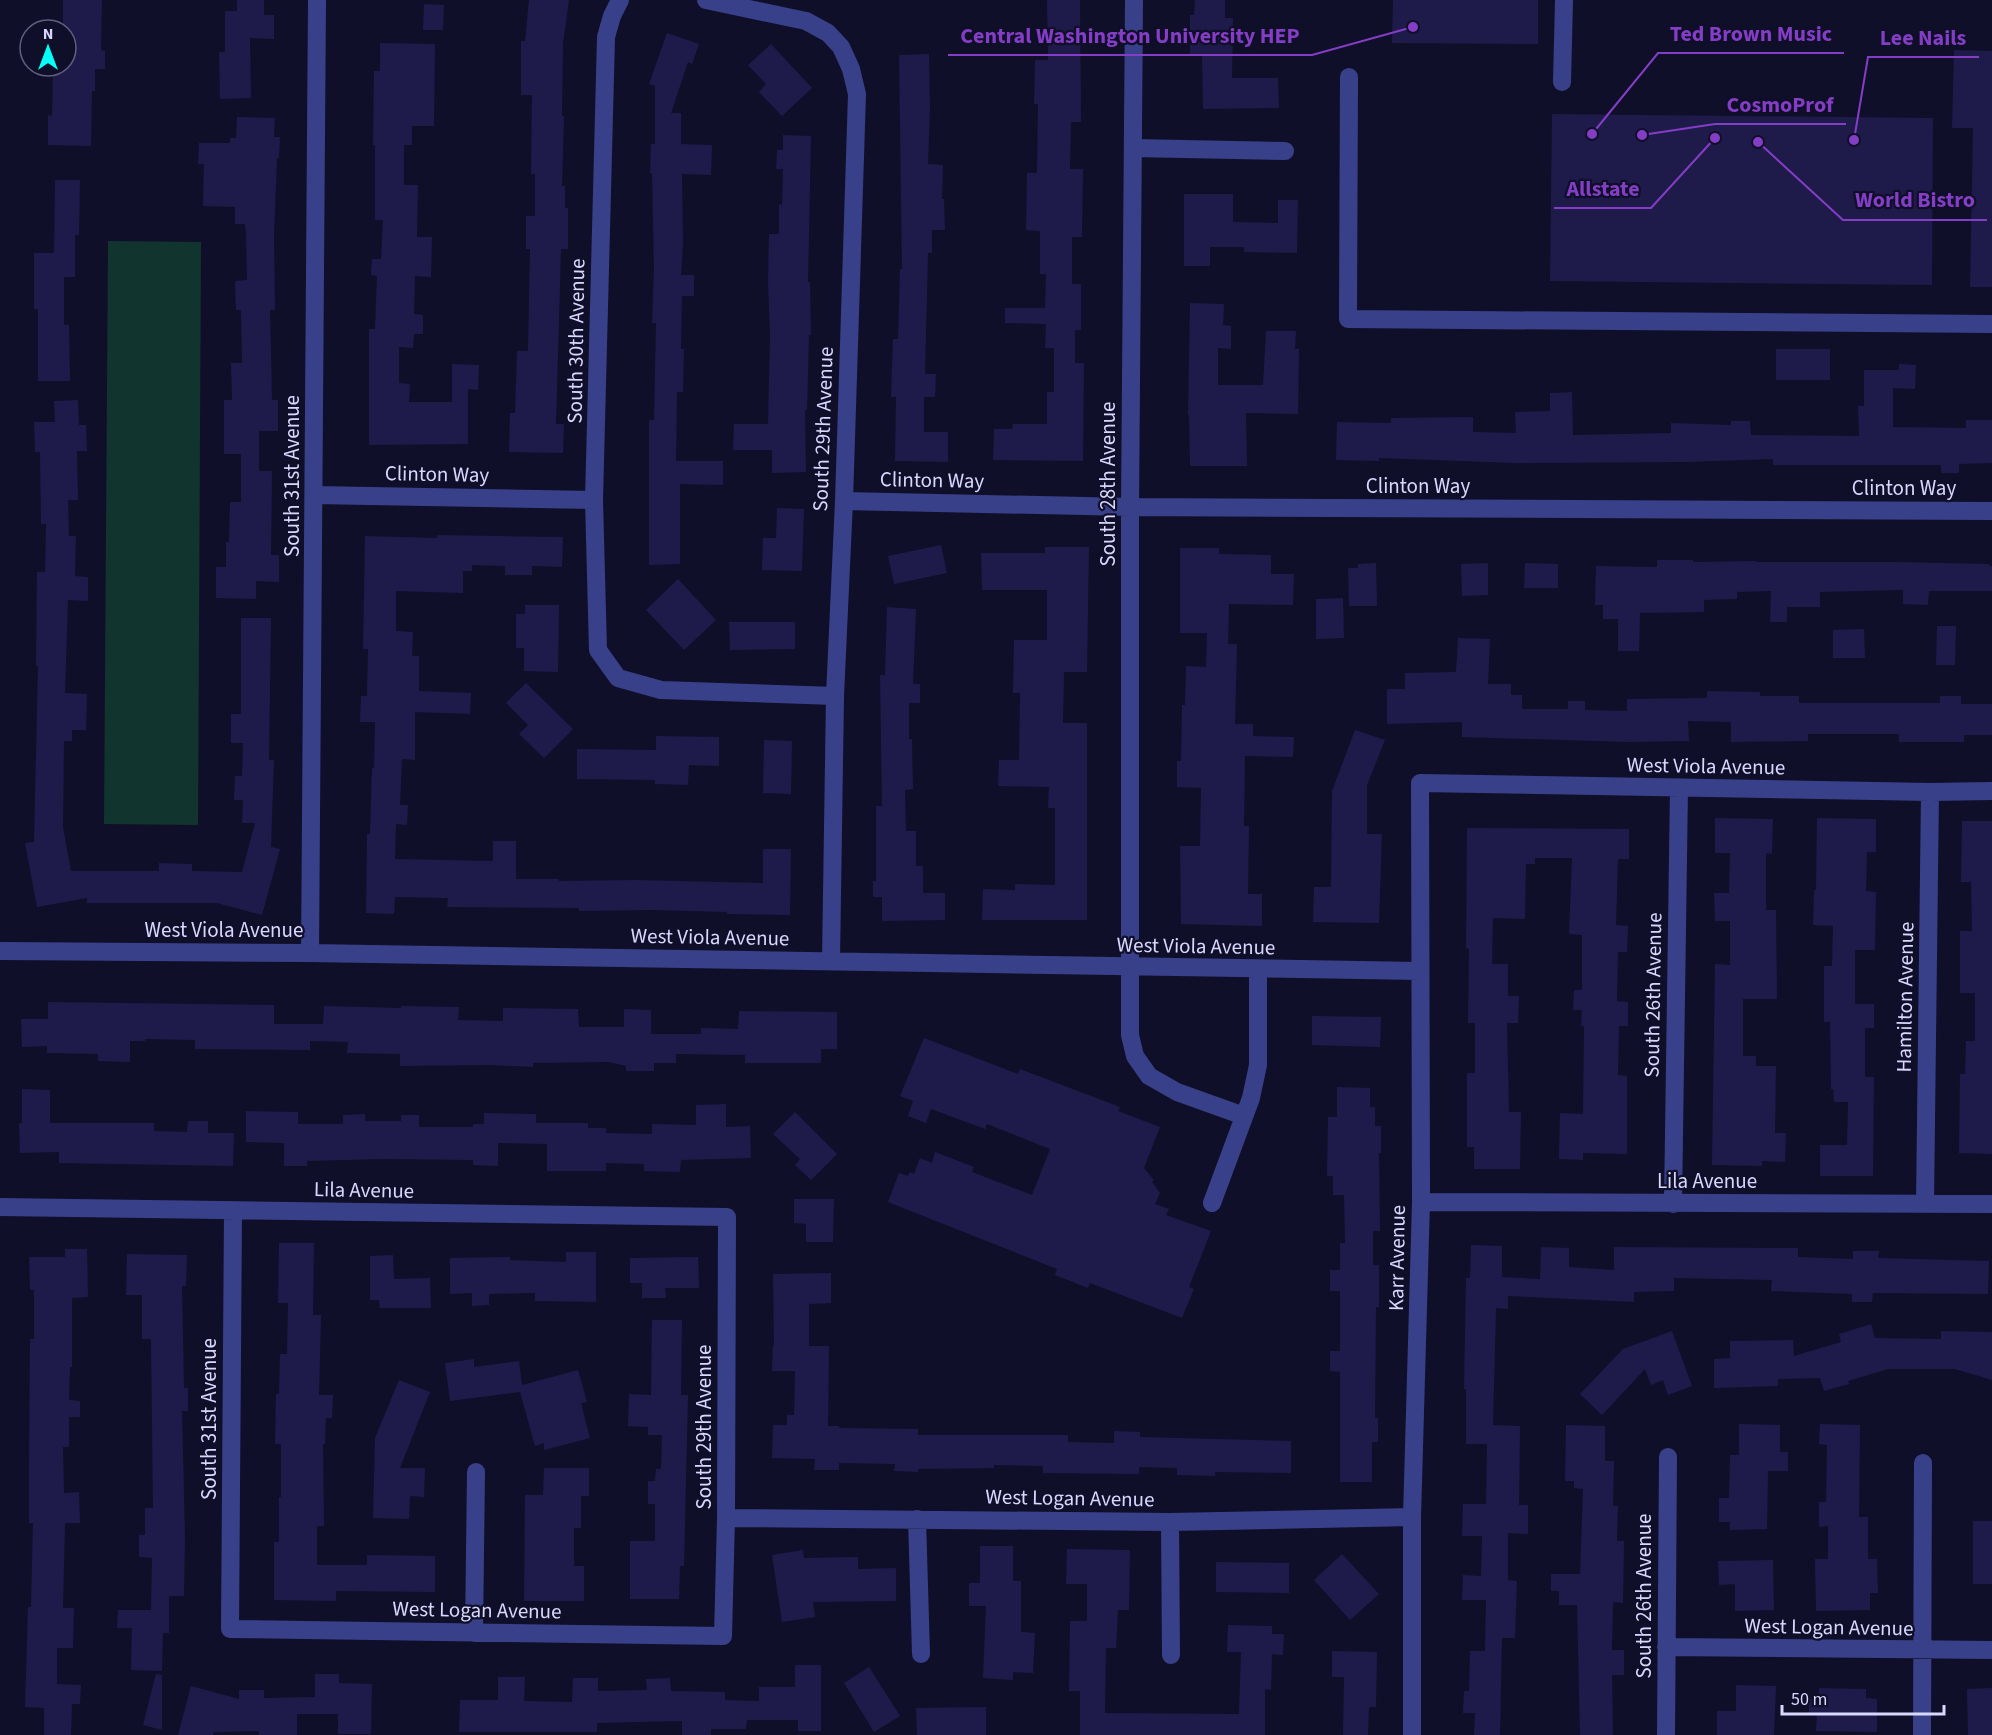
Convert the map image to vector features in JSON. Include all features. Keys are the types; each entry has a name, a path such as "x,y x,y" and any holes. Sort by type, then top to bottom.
{"street":[{"name":"South 31st Avenue","path":"310,953 317,0"},
{"name":"South 30th Avenue","path":"620,0 606,37 594,500 598,650 618,678 661,690 835,696"},
{"name":"South 29th Avenue","path":"706,0 806,21 828,33 841,46 851,69 857,94 835,696 831,961"},
{"name":"South 28th Avenue","path":"1134,0 1130,507 1130,1035 1135,1056 1149,1076 1177,1092 1244,1116"},
{"path":"1562,82 1564,0"},
{"path":"1348,77 1348,319 1992,324"},
{"path":"1133,148 1286,151"},
{"name":"Clinton Way","path":"314,495 594,500"},
{"name":"Clinton Way","path":"843,501 1130,507 1992,511"},
{"name":"West Viola Avenue","path":"1420,783 1930,792 1992,791"},
{"name":"Karr Avenue","path":"1412,1735 1412,1517 1421,1202 1420,783"},
{"name":"South 26th Avenue","path":"1673,1204 1679,788"},
{"name":"Hamilton Avenue","path":"1925,1204 1930,792"},
{"name":"West Viola Avenue","path":"0,951 310,953 1419,971"},
{"path":"1212,1203 1251,1098 1258,1065 1258,969"},
{"name":"Lila Avenue","path":"1421,1202 1992,1204"},
{"name":"Lila Avenue","path":"0,1207 727,1217"},
{"name":"South 31st Avenue","path":"230,1629 233,1210"},
{"name":"South 29th Avenue","path":"723,1636 726,1518 727,1217"},
{"name":"South 26th Avenue","path":"1666,1735 1668,1457"},
{"path":"1922,1735 1923,1463"},
{"path":"474,1633 476,1472"},
{"name":"West Logan Avenue","path":"726,1518 1170,1522 1412,1517"},
{"path":"917,1519 921,1654"},
{"path":"1170,1522 1171,1655"},
{"name":"West Logan Avenue","path":"230,1629 723,1636"},
{"name":"West Logan Avenue","path":"1666,1647 1992,1650"}],"green space":[{"path":"108,241 201,242 198,825 104,824"}],"building":[{"path":"63,0 102,0 101,50 105,51 105,69 95,69 95,91 92,91 91,146 48,145 48,115 52,116 53,78 78,78 78,18 63,18"},
{"path":"237,0 264,0 264,15 274,15 274,39 250,38 251,98 220,99 219,52 225,52 225,11 237,11"},
{"path":"529,0 569,0 563,43 562,116 564,116 562,186 565,186 565,208 568,208 568,249 561,249 556,424 564,424 563,453 509,452 510,413 515,413 517,351 528,351 530,249 526,249 526,216 535,216 535,174 531,174 532,95 521,95 521,41 525,41"},
{"path":"1047,0 1080,0 1081,122 1071,122 1070,169 1083,169 1082,237 1072,237 1072,284 1081,284 1081,330 1075,330 1075,363 1084,363 1083,461 993,460 994,429 1012,429 1013,424 1047,424 1047,392 1054,392 1054,348 1045,348 1046,324 1005,323 1005,308 1045,308 1046,274 1040,274 1040,231 1026,230 1027,173 1037,173 1038,104 1034,104 1035,60 1048,60"},
{"path":"1195,0 1225,0 1225,18 1233,18 1232,78 1278,78 1279,108 1203,109 1202,55 1190,55 1190,15 1194,15"},
{"path":"1393,0 1538,0 1538,44 1392,43"},
{"path":"424,4 444,5 443,30 423,30"},
{"path":"667,33 699,44 692,64 688,62 671,113 681,113 681,144 712,145 711,175 682,174 681,275 694,275 694,296 682,296 683,392 677,392 676,461 723,461 723,485 680,484 680,564 649,565 649,420 654,420 656,323 652,323 654,268 652,173 650,173 651,144 655,144 655,86 649,84"},
{"path":"380,43 435,44 434,126 412,126 412,145 404,145 404,185 418,185 417,237 432,237 431,277 415,276 414,314 423,315 423,334 414,334 413,348 399,347 399,383 410,384 409,402 452,402 452,364 479,365 478,390 468,389 468,444 369,445 369,329 375,329 377,276 371,275 372,259 381,259 383,220 375,220 375,145 373,145 374,71 380,71"},
{"path":"771,44 812,88 782,116 759,92 766,84 748,65"},
{"path":"1954,50 1992,51 1992,287 1970,287 1973,128 1952,128"},
{"path":"929,54 928,164 943,165 942,199 944,199 945,230 932,230 932,253 928,253 925,374 936,374 935,397 924,397 924,432 948,432 948,462 895,461 896,397 891,397 893,339 898,339 900,269 902,269 899,55"},
{"path":"1552,114 1933,118 1932,285 1550,281"},
{"path":"237,117 275,118 274,137 280,137 274,235 275,310 270,310 272,400 278,400 278,431 259,431 259,471 272,471 271,555 279,555 279,582 256,581 256,599 216,598 216,567 226,567 230,502 241,502 241,454 224,454 224,400 232,400 231,363 242,363 241,310 236,310 235,281 247,280 246,234 245,224 235,224 235,207 203,206 204,164 198,164 199,143 230,143 230,138 236,138"},
{"path":"783,135 811,136 808,282 810,282 811,335 809,335 807,410 805,410 806,472 772,473 772,450 733,450 734,424 768,424 769,234 779,234 779,204 782,205 783,169 776,169 777,150 783,150"},
{"path":"55,180 80,180 79,235 75,235 75,277 64,277 64,325 69,325 70,381 38,381 38,309 34,309 34,253 54,253"},
{"path":"1184,194 1233,194 1233,222 1278,223 1278,200 1298,200 1297,253 1244,252 1244,247 1210,247 1210,266 1184,266"},
{"path":"1190,303 1224,304 1223,325 1231,326 1231,349 1218,348 1218,385 1263,385 1266,331 1296,331 1295,349 1299,349 1298,414 1246,413 1247,466 1190,466 1188,415"},
{"path":"1776,349 1830,349 1830,380 1776,380"},
{"path":"1899,364 1916,365 1915,389 1893,388 1893,427 1966,428 1966,420 1992,420 1992,463 1959,464 1959,473 1941,473 1941,465 1773,465 1773,459 1516,463 1379,458 1379,461 1336,460 1337,422 1391,423 1391,418 1473,417 1473,432 1516,433 1515,412 1550,411 1550,393 1572,392 1573,435 1671,433 1671,423 1731,425 1731,421 1750,421 1751,435 1859,436 1858,406 1864,406 1864,370 1899,370"},
{"path":"78,400 79,425 86,425 87,451 77,451 78,500 68,500 69,536 76,536 75,576 88,577 88,601 68,600 65,693 87,694 86,730 72,730 72,741 64,741 63,827 71,871 159,871 159,863 192,864 192,871 242,872 255,823 242,823 243,800 234,800 235,776 242,776 243,743 231,743 231,714 241,714 241,618 271,618 269,760 274,760 271,847 280,849 262,915 217,903 87,903 87,898 37,907 25,843 34,842 38,666 36,666 37,572 45,572 46,524 41,524 40,452 35,452 34,422 55,422 54,401"},
{"path":"777,508 804,509 802,571 762,570 763,538 776,538"},
{"path":"437,535 563,537 562,567 532,566 532,575 505,575 505,566 472,565 472,571 463,571 463,593 396,591 396,631 413,632 412,656 419,656 419,691 471,693 470,714 415,712 415,760 402,759 400,805 408,805 407,825 396,824 395,859 493,861 493,841 516,841 516,879 763,883 763,849 791,849 790,915 653,910 579,911 579,908 447,907 448,898 395,897 394,914 366,913 367,834 370,834 375,722 360,722 361,696 367,696 368,649 363,649 365,536 437,538"},
{"path":"941,545 947,573 894,584 888,556"},
{"path":"1045,547 1089,547 1087,672 1064,672 1063,723 1087,723 1087,920 982,920 983,889 1015,890 1015,884 1055,885 1055,808 1048,808 1049,787 998,786 999,760 1019,760 1020,693 1013,693 1014,640 1047,640 1047,590 982,590 981,553 1045,553"},
{"path":"1180,548 1219,548 1219,554 1271,555 1271,574 1294,574 1293,605 1229,604 1228,644 1237,644 1235,724 1253,724 1253,736 1294,737 1293,757 1245,756 1244,826 1249,826 1248,894 1262,894 1262,926 1181,924 1180,846 1200,846 1201,788 1177,787 1177,761 1181,761 1182,705 1185,705 1186,666 1206,667 1207,633 1180,633"},
{"path":"1657,560 1989,564 1992,566 1992,591 1929,591 1928,605 1903,604 1903,590 1820,592 1820,607 1787,607 1787,622 1770,622 1771,591 1737,592 1737,599 1704,600 1704,612 1640,613 1639,651 1618,651 1618,619 1603,619 1603,605 1595,605 1596,566 1657,567"},
{"path":"1376,563 1377,606 1349,606 1348,568 1358,568 1358,564"},
{"path":"1488,563 1488,595 1462,596 1461,564"},
{"path":"1525,563 1558,564 1558,588 1524,588"},
{"path":"678,579 716,620 684,650 646,610"},
{"path":"1343,598 1344,638 1316,639 1316,599"},
{"path":"525,605 559,605 558,672 524,671 524,648 516,648 516,614 525,614"},
{"path":"887,607 916,609 913,684 920,684 920,703 909,703 913,789 905,790 906,831 916,831 916,866 923,866 923,893 945,893 945,920 882,921 882,897 873,897 873,881 876,881 876,806 882,806 880,675 885,675"},
{"path":"729,622 795,622 795,649 730,650"},
{"path":"1937,626 1956,626 1955,665 1936,665"},
{"path":"1864,629 1865,658 1833,658 1833,630"},
{"path":"1458,638 1490,639 1488,684 1511,684 1511,695 1522,695 1522,709 1568,709 1568,701 1585,701 1585,710 1627,711 1627,699 1707,698 1707,691 1760,692 1760,696 1799,696 1799,703 1940,703 1940,696 1961,696 1961,704 1992,704 1992,735 1964,735 1964,742 1899,742 1899,734 1808,734 1808,741 1731,742 1731,722 1688,721 1689,741 1628,742 1462,737 1462,722 1387,724 1387,689 1405,689 1405,673 1456,672"},
{"path":"526,683 573,729 544,758 519,734 528,725 506,703"},
{"path":"1355,730 1385,740 1367,785 1367,834 1382,834 1379,923 1313,922 1314,887 1331,887 1332,791"},
{"path":"656,736 719,737 719,766 689,765 688,785 655,784 655,780 577,779 577,749 656,750"},
{"path":"764,740 792,741 791,794 763,793"},
{"path":"1715,818 1773,819 1772,854 1766,853 1766,910 1776,910 1777,999 1743,999 1743,1056 1756,1056 1756,1066 1776,1066 1775,1133 1786,1133 1785,1162 1762,1161 1762,1166 1712,1165 1715,964 1730,965 1730,921 1715,921 1714,893 1729,893 1730,853 1715,853"},
{"path":"1817,818 1876,819 1876,852 1867,852 1866,891 1876,892 1875,950 1855,950 1855,1004 1874,1004 1874,1028 1865,1028 1865,1077 1874,1077 1873,1176 1820,1176 1820,1145 1847,1145 1848,1102 1834,1102 1833,1089 1831,1089 1830,1022 1824,1022 1824,966 1832,966 1833,926 1813,925"},
{"path":"1962,821 1992,821 1992,1154 1959,1153 1960,1074 1965,1074 1966,1041 1975,1041 1975,993 1960,993 1960,931 1972,931 1971,882 1961,882"},
{"path":"1467,828 1629,829 1629,859 1618,859 1616,925 1628,926 1627,952 1618,952 1617,1001 1628,1002 1628,1026 1619,1026 1618,1075 1627,1076 1627,1154 1583,1153 1583,1160 1559,1159 1560,1113 1583,1114 1584,1026 1581,1026 1582,1010 1573,1010 1574,990 1582,990 1582,935 1569,934 1572,858 1535,858 1535,864 1526,864 1525,919 1493,918 1492,964 1508,964 1508,996 1519,996 1518,1023 1507,1023 1509,1112 1521,1112 1520,1169 1474,1169 1474,1147 1467,1147 1467,1073 1475,1073 1475,1023 1468,1023"},
{"path":"48,1002 274,1005 274,1024 323,1024 324,1006 459,1007 458,1020 503,1021 503,1008 578,1009 579,1027 624,1027 624,1009 651,1010 651,1034 701,1034 701,1028 738,1029 739,1011 837,1012 837,1049 821,1049 821,1063 745,1063 745,1055 676,1054 676,1063 654,1063 654,1071 626,1071 626,1066 609,1062 533,1063 533,1067 400,1066 400,1054 347,1053 348,1042 310,1041 310,1050 195,1049 195,1040 145,1039 145,1041 130,1041 130,1062 98,1061 98,1054 47,1053 47,1046 22,1047 21,1019 48,1019"},
{"path":"1312,1016 1381,1017 1380,1047 1312,1045"},
{"path":"924,1038 1018,1074 1020,1069 1120,1107 1118,1111 1160,1127 1144,1168 1154,1180 1152,1182 1160,1193 1155,1204 1169,1209 1166,1215 1211,1231 1189,1287 1194,1289 1182,1318 1090,1283 1088,1288 1055,1275 1057,1269 888,1202 899,1173 908,1176 910,1172 914,1174 920,1158 932,1163 935,1152 974,1167 972,1172 1032,1195 1050,1149 987,1124 985,1129 931,1109 926,1123 908,1116 913,1101 900,1096"},
{"path":"1337,1087 1370,1088 1370,1107 1375,1107 1375,1126 1381,1126 1380,1231 1373,1231 1373,1265 1379,1265 1379,1307 1376,1307 1375,1418 1378,1418 1378,1442 1372,1442 1372,1482 1340,1482 1340,1372 1330,1371 1330,1351 1340,1351 1340,1291 1330,1291 1330,1270 1340,1270 1340,1243 1345,1243 1344,1195 1333,1195 1333,1176 1327,1176 1328,1117 1337,1117"},
{"path":"22,1089 50,1090 50,1123 154,1123 154,1131 187,1132 188,1121 208,1121 208,1133 234,1133 233,1166 59,1163 59,1152 20,1153 19,1123 22,1123"},
{"path":"726,1104 726,1127 750,1126 751,1158 681,1160 680,1172 644,1171 644,1164 606,1163 606,1171 547,1171 547,1144 498,1143 498,1166 473,1165 473,1160 382,1159 307,1161 307,1166 284,1166 284,1143 246,1142 246,1111 298,1112 298,1124 343,1124 343,1115 365,1114 365,1121 401,1121 401,1115 419,1115 419,1127 473,1127 473,1124 484,1124 484,1113 536,1114 536,1123 588,1123 588,1128 606,1128 606,1133 652,1134 652,1124 696,1125 696,1105"},
{"path":"795,1112 837,1154 811,1180 795,1165 800,1159 773,1134"},
{"path":"794,1199 834,1199 833,1242 806,1242 806,1224 794,1223"},
{"path":"279,1243 314,1243 313,1315 321,1315 319,1395 333,1395 332,1418 326,1418 325,1444 323,1444 324,1526 317,1526 317,1565 367,1565 367,1555 435,1556 435,1592 336,1591 336,1601 274,1600 274,1542 279,1542 279,1497 281,1497 281,1444 275,1444 276,1394 279,1394 280,1354 287,1354 288,1303 278,1303"},
{"path":"1471,1245 1502,1246 1502,1277 1540,1279 1541,1247 1569,1248 1569,1267 1614,1270 1614,1247 1798,1248 1798,1257 1853,1259 1853,1251 1879,1251 1878,1258 1989,1261 1988,1294 1873,1293 1872,1302 1852,1302 1852,1294 1771,1291 1772,1280 1674,1278 1674,1291 1634,1292 1634,1302 1508,1296 1508,1309 1496,1308 1493,1425 1520,1426 1519,1505 1528,1505 1528,1534 1508,1533 1508,1580 1517,1581 1515,1638 1502,1638 1500,1735 1474,1735 1475,1713 1463,1713 1464,1691 1469,1691 1470,1651 1485,1651 1486,1600 1462,1600 1463,1575 1481,1576 1482,1536 1462,1536 1463,1504 1486,1504 1487,1444 1466,1444 1466,1389 1464,1389 1466,1278 1470,1278"},
{"path":"65,1249 87,1249 88,1297 72,1298 72,1367 70,1367 69,1400 80,1401 80,1417 69,1417 69,1447 63,1447 64,1493 79,1492 80,1523 65,1523 63,1608 74,1608 73,1648 57,1648 57,1684 81,1685 80,1704 72,1704 71,1735 44,1735 44,1708 25,1707 33,1523 29,1523 29,1460 30,1339 34,1339 34,1290 30,1290 29,1257 65,1257"},
{"path":"566,1252 596,1252 596,1302 535,1301 535,1293 489,1294 489,1305 472,1306 472,1293 450,1294 450,1258 510,1257 510,1260 566,1262"},
{"path":"127,1254 187,1255 186,1286 182,1286 184,1388 188,1388 188,1411 182,1411 184,1596 169,1596 169,1633 163,1633 162,1671 131,1670 132,1628 117,1628 118,1610 151,1610 152,1558 139,1557 139,1535 145,1535 145,1508 153,1508 151,1339 142,1339 142,1295 126,1295"},
{"path":"393,1255 394,1279 430,1278 431,1308 380,1308 379,1300 370,1300 370,1256"},
{"path":"698,1257 699,1288 665,1288 666,1298 642,1298 642,1283 630,1283 630,1258"},
{"path":"831,1273 831,1303 809,1304 809,1346 829,1346 828,1426 918,1429 918,1435 1068,1435 1068,1442 1114,1443 1114,1431 1140,1432 1140,1437 1291,1441 1291,1473 1215,1472 1215,1476 1177,1475 1177,1468 1139,1467 1139,1474 1043,1473 1043,1466 994,1465 994,1468 918,1469 918,1472 894,1471 895,1464 839,1463 839,1470 814,1470 815,1459 772,1458 773,1425 787,1425 787,1415 794,1415 795,1371 772,1371 773,1274"},
{"path":"652,1320 682,1320 681,1395 688,1395 684,1566 680,1566 679,1599 630,1599 630,1541 655,1541 655,1504 648,1504 648,1481 655,1481 656,1469 661,1469 662,1435 648,1435 648,1427 628,1426 629,1394 651,1395"},
{"path":"1871,1324 1875,1338 1941,1339 1941,1331 1992,1332 1992,1380 1955,1369 1888,1369 1824,1391 1820,1378 1778,1379 1778,1386 1714,1388 1714,1359 1730,1358 1730,1341 1793,1340 1794,1356 1841,1342 1839,1334"},
{"path":"1672,1331 1692,1386 1668,1395 1663,1380 1651,1385 1645,1369 1602,1415 1580,1394 1623,1349"},
{"path":"474,1359 474,1367 519,1361 522,1385 578,1370 587,1402 581,1403 590,1438 544,1450 544,1443 535,1446 520,1392 450,1401 445,1363"},
{"path":"399,1380 430,1392 400,1468 425,1468 424,1497 410,1496 409,1519 373,1518 375,1438"},
{"path":"1739,1424 1780,1425 1780,1452 1788,1452 1788,1471 1768,1471 1767,1529 1730,1530 1730,1522 1719,1522 1719,1498 1729,1498 1730,1455 1739,1455"},
{"path":"1820,1424 1860,1425 1859,1517 1868,1517 1868,1559 1877,1559 1878,1593 1870,1593 1870,1610 1816,1611 1815,1559 1828,1559 1828,1526 1819,1527 1819,1502 1826,1502 1827,1445 1819,1444"},
{"path":"1566,1425 1605,1426 1605,1461 1614,1461 1613,1506 1618,1506 1617,1541 1624,1541 1623,1603 1613,1602 1612,1650 1624,1650 1624,1675 1612,1675 1613,1735 1580,1735 1577,1605 1559,1605 1559,1591 1551,1591 1551,1574 1580,1574 1583,1489 1574,1488 1574,1481 1565,1481"},
{"path":"544,1468 589,1468 589,1496 581,1496 581,1528 574,1528 574,1566 584,1566 584,1601 524,1601 525,1495 543,1495"},
{"path":"1973,1521 1992,1521 1992,1584 1973,1584"},
{"path":"980,1546 1013,1546 1013,1581 1021,1581 1021,1632 1035,1633 1033,1673 1013,1672 1013,1680 983,1678 986,1606 969,1606 969,1583 980,1583"},
{"path":"1067,1549 1130,1550 1129,1610 1118,1610 1116,1648 1106,1648 1105,1713 1239,1714 1241,1652 1227,1652 1228,1625 1272,1626 1272,1634 1284,1634 1283,1655 1272,1654 1271,1690 1265,1689 1265,1735 1080,1735 1080,1691 1069,1691 1070,1621 1087,1621 1087,1584 1066,1584"},
{"path":"803,1550 804,1558 858,1557 858,1569 896,1568 896,1601 813,1602 815,1617 782,1622 772,1555"},
{"path":"1342,1554 1379,1594 1350,1620 1314,1580"},
{"path":"1773,1560 1774,1610 1735,1611 1735,1584 1719,1585 1718,1561"},
{"path":"1216,1562 1289,1563 1289,1593 1216,1592"},
{"path":"1332,1651 1377,1652 1376,1707 1369,1707 1368,1735 1343,1735 1344,1677 1332,1677"},
{"path":"795,1665 821,1665 821,1731 798,1731 798,1720 747,1720 746,1729 711,1729 711,1735 682,1735 682,1721 597,1723 597,1732 459,1732 460,1700 498,1700 498,1677 525,1677 524,1701 572,1702 573,1678 598,1678 598,1691 647,1690 646,1679 670,1678 671,1691 725,1692 725,1700 759,1701 759,1687 795,1687"},
{"path":"869,1667 900,1716 874,1732 844,1683"},
{"path":"156,1674 162,1675 162,1730 143,1725"},
{"path":"315,1674 339,1674 339,1683 372,1684 371,1734 338,1734 338,1714 297,1714 297,1735 259,1735 259,1731 178,1735 191,1686 239,1699 239,1690 264,1690 264,1698 315,1697"},
{"path":"1736,1685 1776,1686 1774,1735 1717,1735 1717,1711 1736,1711"},
{"path":"1819,1688 1866,1689 1866,1698 1877,1699 1877,1732 1816,1731 1817,1715 1809,1715 1809,1699 1819,1699"},
{"path":"1992,1688 1992,1735 1968,1735 1967,1689"},
{"path":"986,1707 986,1735 917,1735 916,1708"}],"place":[{"name":"Central Washington University HEP","path":"1413,27"},
{"name":"Ted Brown Music","path":"1592,134"},
{"name":"CosmoProf","path":"1642,135"},
{"name":"Allstate","path":"1715,138"},
{"name":"Lee Nails","path":"1854,140"},
{"name":"World Bistro","path":"1758,142"}]}
